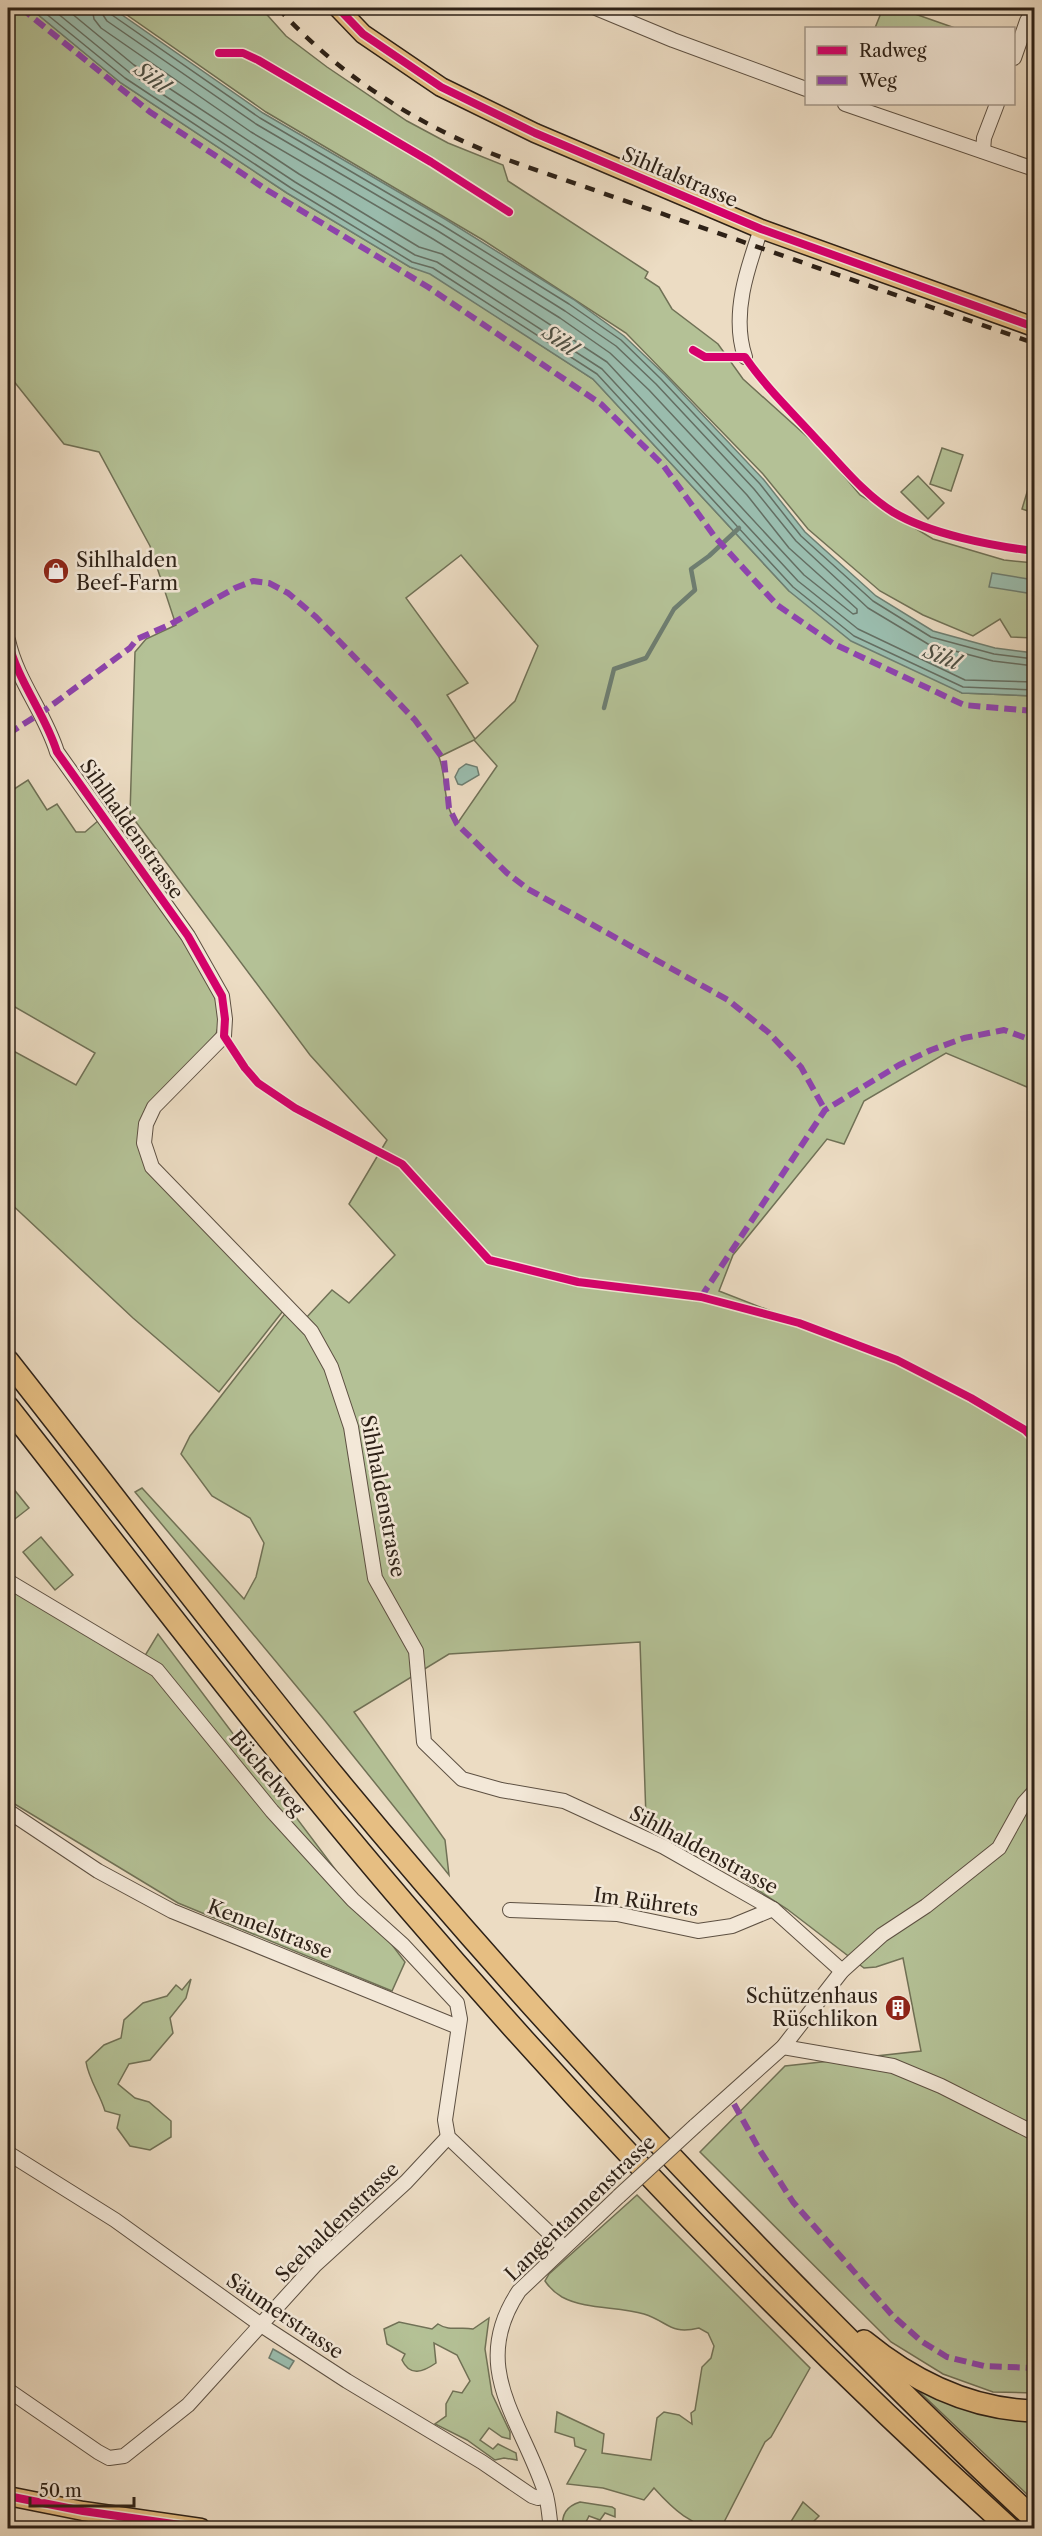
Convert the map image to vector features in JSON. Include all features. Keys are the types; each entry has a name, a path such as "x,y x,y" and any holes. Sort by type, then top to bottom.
{"highway":[{"path":"8,1361 270,1696 440,1901 599,2080 897,2391 1035,2519"},
{"path":"8,1407 257,1726 409,1909 502,2015 591,2113 759,2289 912,2440 1009,2529"},
{"path":"795,2285 873,2348 935,2388 985,2406 1035,2411"}],"main road":[{"name":"Sihltalstrasse","path":"338,8 363,34 441,87 535,133 761,229 1035,327"},
{"path":"8,2496 83,2511 201,2529"}],"street":[{"path":"596,8 618,12 805,88"},
{"path":"1015,55 1027,21 1035,9"},
{"path":"848,105 1035,169"},
{"path":"983,151 984,138 997,105"},
{"path":"745,357 739,340 738,320 745,283 761,229"},
{"name":"Sihlhaldenstrasse","path":"8,640 16,670 51,733 57,752 188,936 222,996 225,1019 224,1036 154,1107 146,1124 144,1143 152,1167 311,1331 331,1367 351,1427 375,1578 416,1651 424,1742 462,1779 501,1790 564,1801 664,1847 773,1909 843,1971"},
{"name":"Büchelweg","path":"8,1581 156,1670 273,1811 353,1900 403,1945 457,2003 460,2011 458,2026"},
{"name":"Langentannenstrasse","path":"551,2529 546,2496 505,2397 497,2368 496,2346 507,2309 519,2291 564,2247 783,2047 843,1971 882,1935 926,1906 999,1848 1024,1803 1035,1792"},
{"name":"Kennelstrasse","path":"8,1811 73,1855 172,1911 458,2026"},
{"name":"Im Rührets","path":"510,1910 617,1914 698,1931 732,1926 773,1909"},
{"path":"458,2026 445,2120 448,2137 564,2247"},
{"path":"783,2047 893,2066 941,2086 1035,2133"},
{"name":"Seehaldenstrasse","path":"8,2390 109,2458 116,2458 131,2452 194,2399 315,2265 406,2182 448,2137"},
{"name":"Säumerstrasse","path":"8,2154 115,2220 261,2325 347,2381 482,2462 532,2496 538,2498 546,2496"}],"shaded area":[{"path":"8,8 30,8 121,83 287,193 410,267 430,273 593,379 789,591 962,693 1034,696 1034,1090 946,1053 864,1101 844,1144 827,1139 733,1255 719,1291 897,1360 971,1398 1025,1430 1034,1439 1034,2393 993,2392 943,2374 891,2342 700,2152 785,2066 921,2051 903,1958 876,1967 864,1968 787,1909 646,1818 640,1642 449,1654 354,1712 445,1840 449,1875 322,1717 135,1492 142,1488 244,1599 256,1577 264,1543 250,1518 212,1496 181,1454 190,1436 291,1306 306,1318 332,1290 349,1303 395,1255 349,1204 387,1140 310,1055 130,814 135,652 146,639 176,625 150,546 99,452 64,444 8,374","holes":["461,555 538,646 515,701 475,739 447,695 468,683 406,598","474,740 497,766 457,824 449,807 439,757"]},
{"path":"117,8 261,8 286,36 407,121 448,143 503,165 508,181 648,272 645,278 659,287 672,309 718,344 743,379 823,451 860,495 933,539 1004,560 1034,563 1034,638 1011,637 1000,619 973,636 923,615 880,591 808,529 763,474 626,333 483,240 266,112"},
{"path":"883,8 898,8 952,27 875,27"},
{"path":"942,448 963,455 951,491 930,484"},
{"path":"1034,469 1034,513 1022,509"},
{"path":"918,476 944,503 928,519 901,492"},
{"path":"28,780 47,810 57,804 76,832 85,832 99,820 150,888 211,984 221,1019 216,1034 152,1103 142,1153 283,1311 219,1392 133,1318 8,1201 8,1048 76,1085 95,1053 8,1003 8,845 12,836 8,834 8,793"},
{"path":"8,1482 29,1508 11,1522 8,1518"},
{"path":"41,1537 73,1575 55,1590 23,1552"},
{"path":"8,1587 140,1664 158,1634 405,1962 392,1991 178,1903 8,1800"},
{"path":"191,1979 186,1998 170,2018 173,2033 150,2060 129,2064 118,2084 135,2098 149,2102 171,2121 171,2137 150,2150 130,2146 117,2128 120,2115 105,2111 86,2062 104,2045 121,2038 124,2020 143,2003 167,1996 176,1985 182,1990"},
{"path":"637,2195 810,2368 771,2437 765,2442 721,2528 692,2521 676,2510 654,2488 644,2500 603,2488 567,2484 586,2450 575,2446 574,2438 555,2432 557,2412 604,2434 602,2453 651,2460 657,2418 664,2412 679,2415 692,2424 691,2413 695,2410 702,2367 711,2358 714,2346 708,2333 699,2328 675,2329 644,2314 571,2301 557,2294 545,2281 549,2274"},
{"path":"489,2318 485,2349 492,2394 510,2432 510,2439 502,2437 489,2428 480,2440 493,2449 498,2444 516,2453 517,2460 504,2458 495,2460 467,2440 435,2424 446,2416 446,2404 453,2391 462,2393 470,2381 457,2355 434,2343 436,2363 426,2369 413,2371 402,2360 405,2354 387,2344 384,2329 399,2322 432,2329 438,2324 447,2328 473,2329"},
{"path":"905,2378 977,2411 1034,2422 1034,2501"},
{"path":"580,2502 612,2507 615,2509 615,2517 605,2513 600,2520 589,2516 583,2528 563,2528 566,2512"},
{"path":"803,2502 819,2516 807,2528 787,2528"}],"water":[{"name":"Sihl","path":"30,8 112,8 263,113 445,219 573,299 624,336 665,375 764,480 805,532 876,596 933,631 995,648 1034,653 1034,696 962,693 851,641 789,591 593,379 430,274 410,267 287,193 121,83"},
{"path":"992,573 1034,580 1034,594 989,587"},
{"path":"466,764 477,767 479,775 462,785 458,784 455,777 459,769"},
{"path":"273,2349 294,2361 289,2369 269,2358"}],"waterway":[{"path":"604,708 614,669 646,658 674,609 695,590 691,569 709,556 739,528"}],"railway":[{"path":"278,8 304,35 360,81 390,102 454,137 522,165 1034,343"}],"marked path":[{"path":"21,8 150,112 267,190 428,287 601,404 663,465 715,537 777,605 834,644 964,705 1034,711"},
{"path":"8,734 41,713 130,648 137,639 171,624 235,588 253,581 269,583 288,593 316,617 415,720 444,760 449,808 457,824 507,873 528,889 728,1000 768,1032 801,1067 825,1110"},
{"path":"701,1297 825,1110 899,1065 964,1038 1004,1030 1034,1041"},
{"path":"734,2104 793,2202 892,2315 921,2341 947,2357 984,2366 1034,2368"}],"cycle path":[{"path":"338,8 363,34 441,87 535,133 761,229 1034,327"},
{"path":"219,53 243,53 258,60 431,162 509,212"},
{"path":"693,350 705,357 745,357 772,391 854,480 893,512 924,527 943,533 1034,551"},
{"path":"8,640 24,683 46,724 57,752 188,936 222,996 225,1019 224,1036 258,1083 295,1108 402,1164 489,1260 578,1282 701,1297 799,1323 897,1360 971,1398 1025,1430 1034,1439"},
{"path":"8,2496 83,2511 201,2528"}],"place":[{"name":"Sihlhalden Beef-Farm","path":"56,571"},
{"name":"Schützenhaus Rüschlikon","path":"898,2008"}]}
